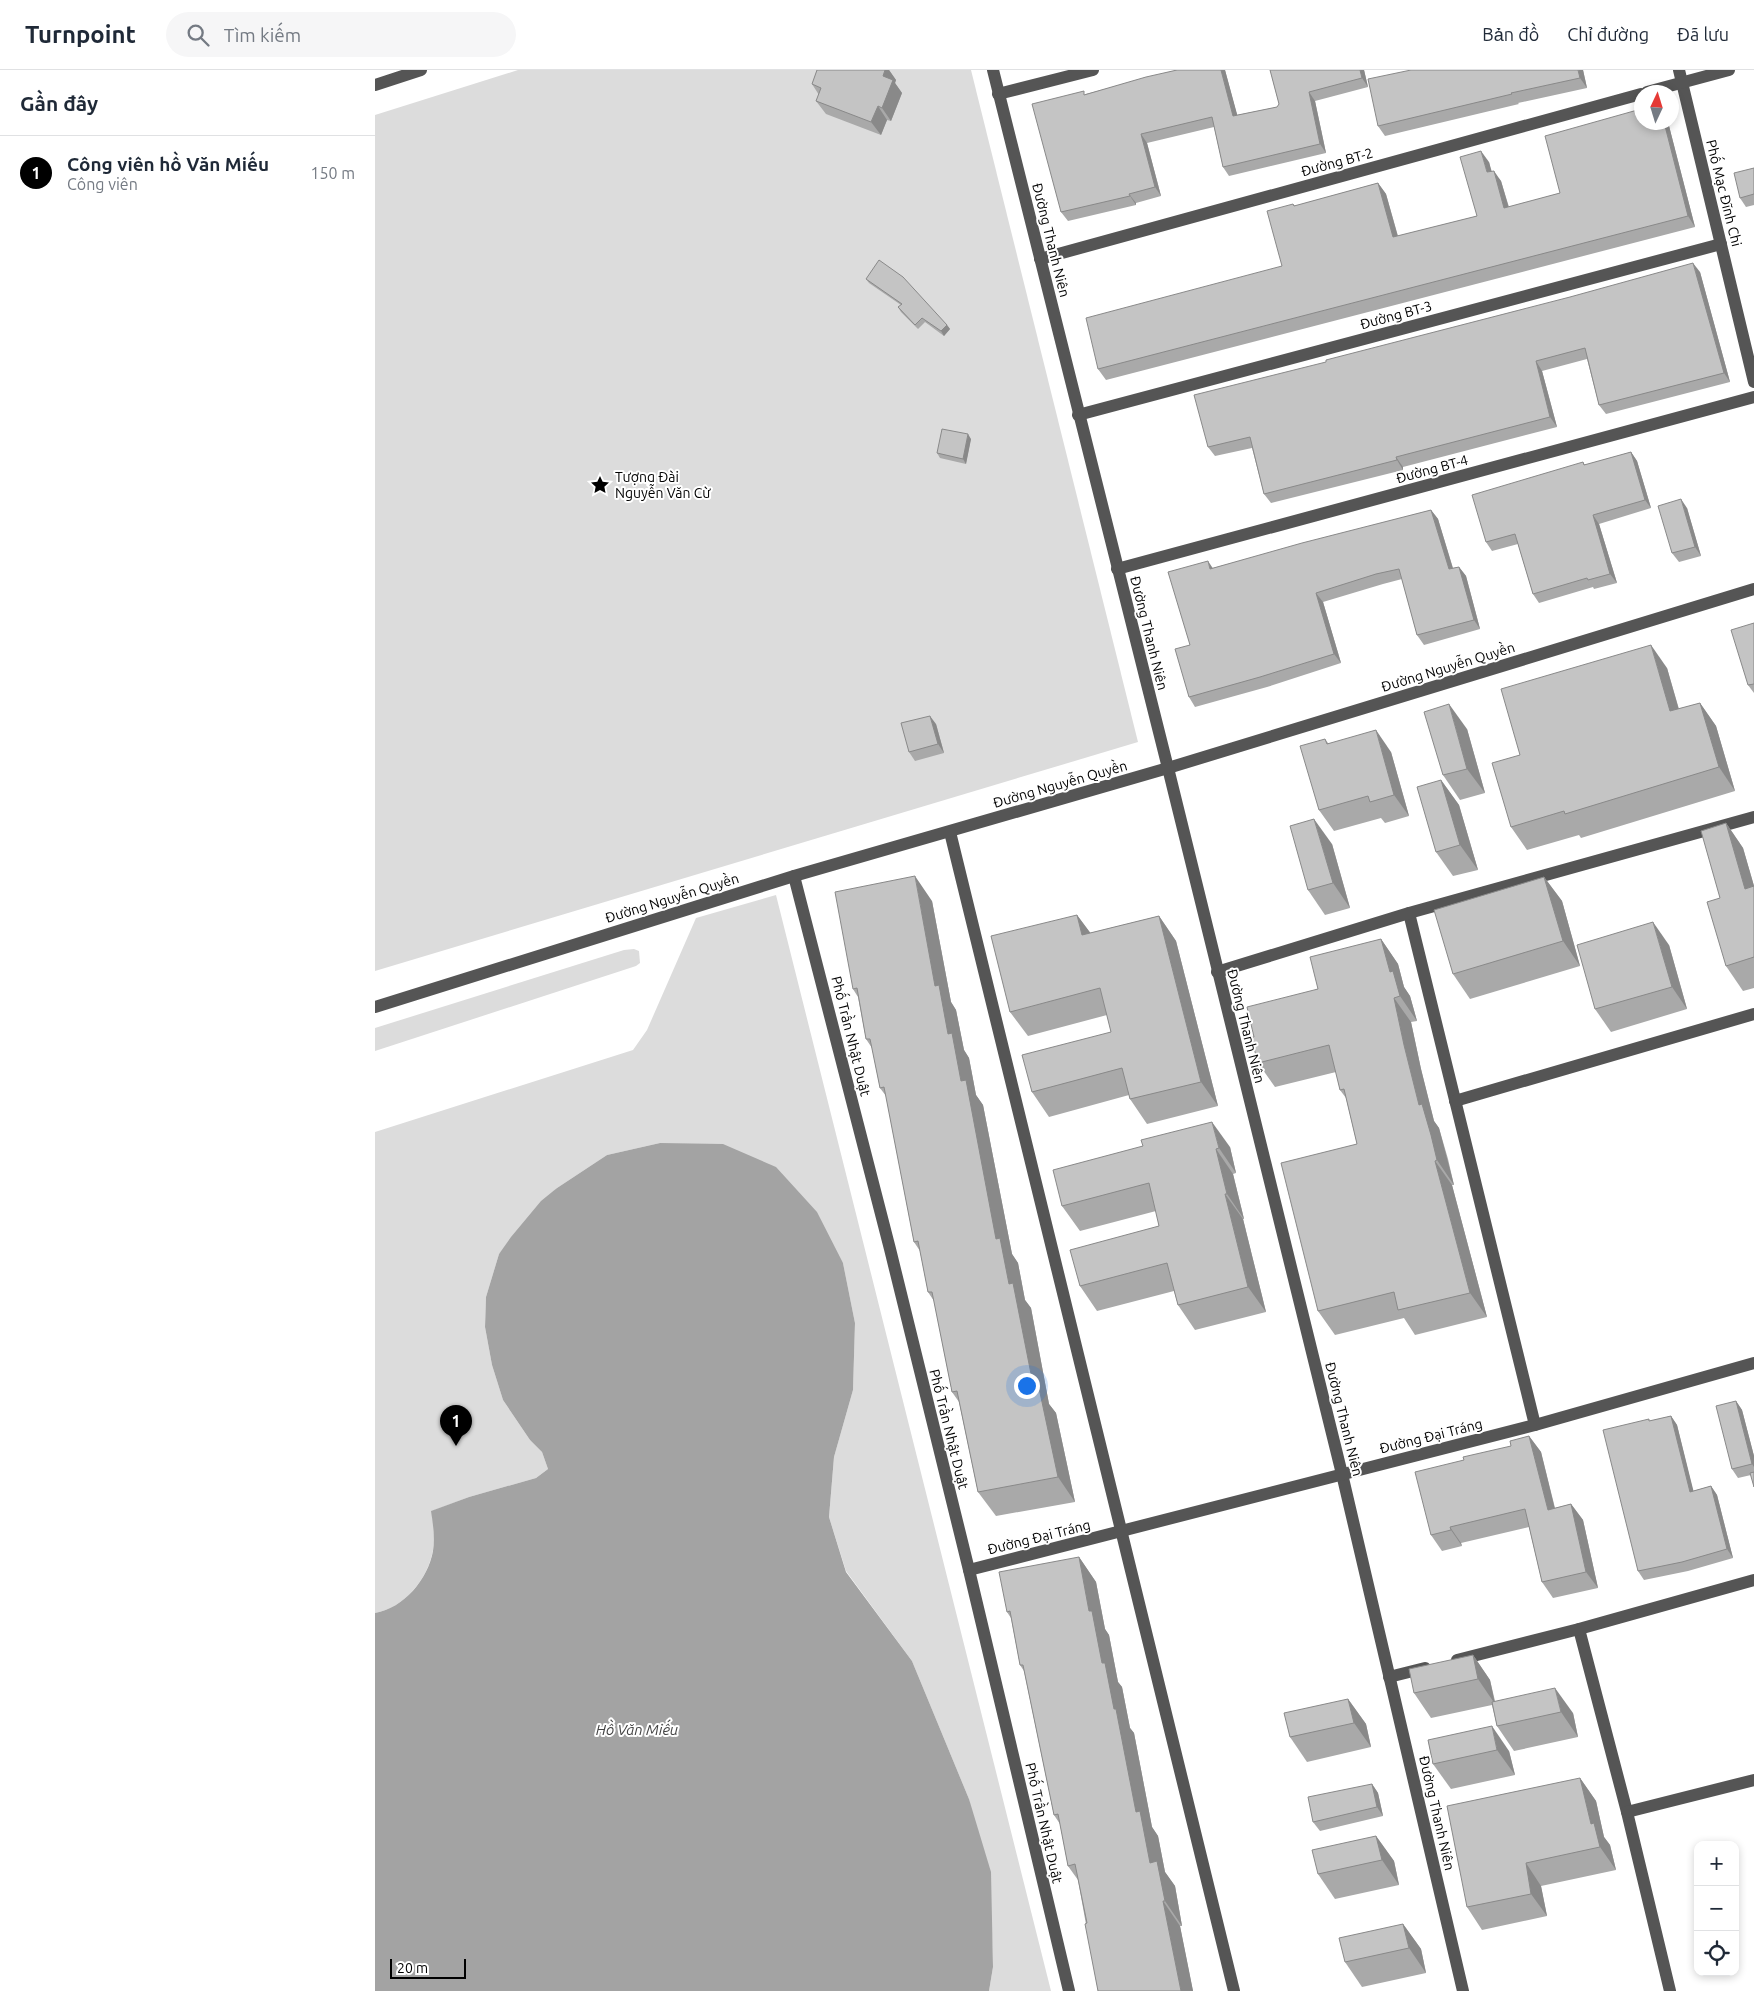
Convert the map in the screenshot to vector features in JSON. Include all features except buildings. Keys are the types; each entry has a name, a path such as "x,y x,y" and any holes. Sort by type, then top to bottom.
{"street":[{"path":"375,85 421,70"},
{"name":"Đường Thanh Niên","path":"993,70 1342,1474 1463,1991"},
{"path":"998,94 1093,70"},
{"name":"Phố Mạc Đĩnh Chi","path":"1679,70 1754,382"},
{"path":"1674,85 1729,70"},
{"name":"Đường BT-2","path":"1040,259 1634,96"},
{"name":"Đường BT-3","path":"1078,415 1721,244"},
{"name":"Đường BT-4","path":"1117,569 1754,397"},
{"name":"Đường Nguyễn Quyền","path":"375,1007 794,876 1168,768 1754,589"},
{"path":"1217,972 1409,913 1754,817"},
{"path":"950,832 1235,1991"},
{"name":"Phố Trần Nhật Duật","path":"794,876 890,1249 969,1570 1069,1991"},
{"path":"1409,913 1535,1425"},
{"path":"1455,1101 1754,1014"},
{"name":"Đường Đại Tráng","path":"969,1570 1535,1425 1754,1363"},
{"path":"1389,1677 1579,1629 1754,1580"},
{"path":"1579,1629 1627,1812 1669,1991"},
{"path":"1627,1812 1754,1780"}],"shaded area":[{"path":"518,70 971,70 1138,742 375,971 375,115"},
{"path":"776,895 1051,1991 989,1991 993,1967 992,1933 969,1799 912,1661 846,1571 829,1517 834,1457 853,1390 855,1323 843,1263 660,1143 607,1155 557,1188 499,1254 486,1297 485,1327 492,1365 503,1400 530,1440 542,1452 548,1469 536,1478 469,1497 432,1511 434,1545 426,1571 405,1599 386,1610 375,1613 375,1132 633,1050 647,1030 696,918"},
{"path":"634,949 639,951 640,963 636,966 375,1051 375,1028 624,950"}],"water":[{"name":"Hồ Văn Miếu","path":"660,1143 723,1144 776,1167 817,1212 843,1263 855,1323 853,1390 834,1457 829,1517 846,1572 912,1661 969,1799 991,1872 993,1967 989,1991 375,1991 375,1613 386,1610 405,1599 426,1572 434,1546 431,1511 469,1497 536,1478 548,1469 542,1452 530,1440 503,1400 492,1365 485,1327 486,1297 499,1254 541,1201 557,1188 607,1155"}],"place":[{"name":"Tượng Đài Nguyễn Văn Cừ","path":"600,485"},
{"name":"Công viên hồ Văn Miếu","path":"456,1446"}]}
